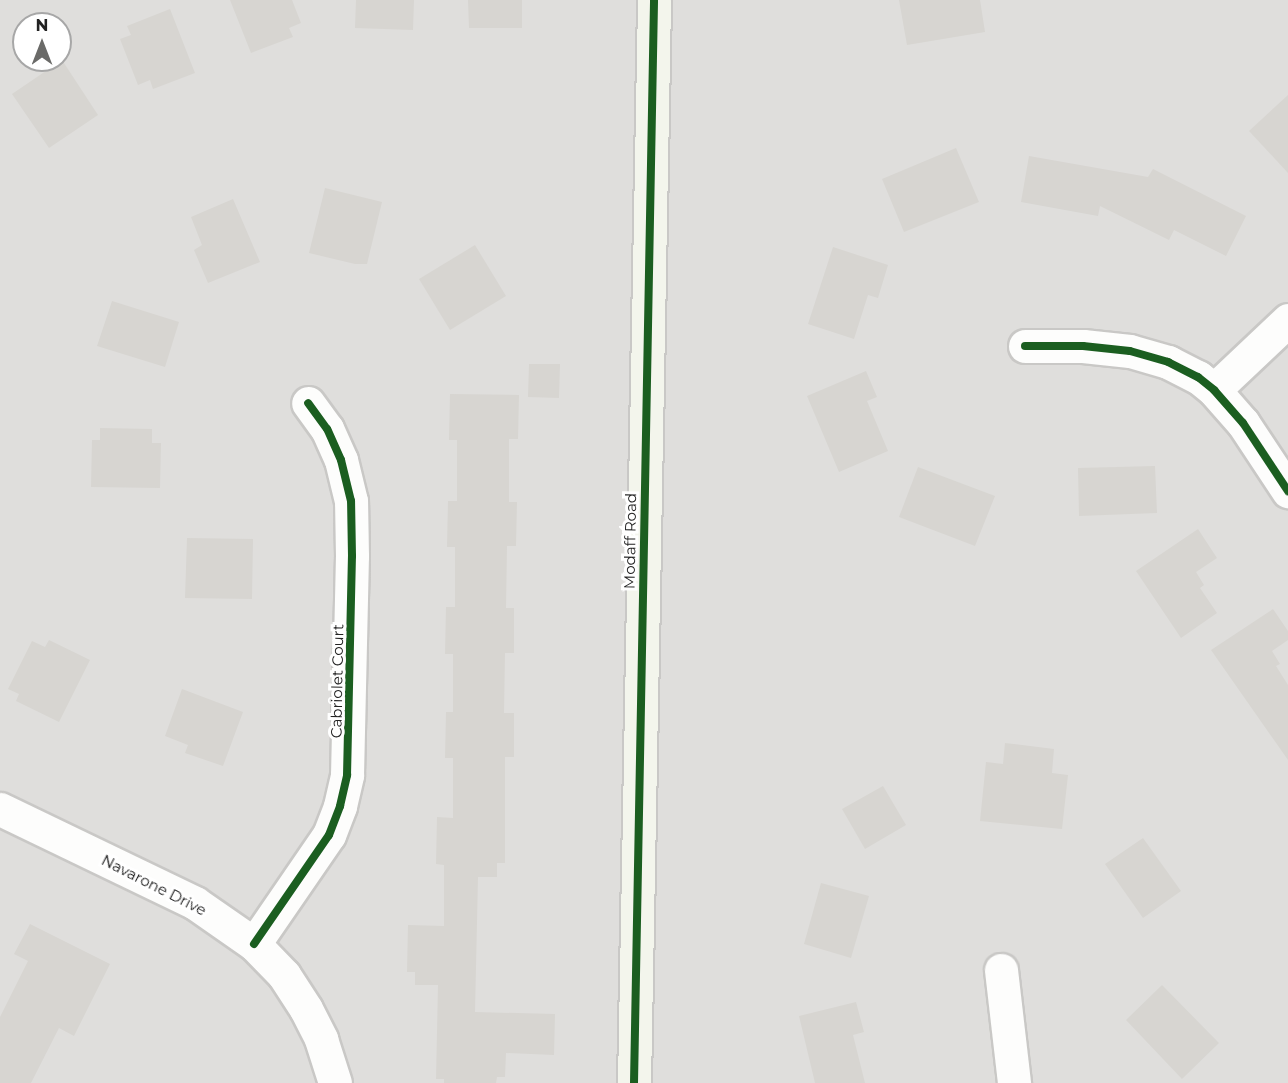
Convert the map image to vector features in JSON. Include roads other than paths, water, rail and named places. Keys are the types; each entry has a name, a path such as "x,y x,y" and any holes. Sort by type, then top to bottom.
{"street":[{"name":"Modaff Road","path":"634,1083 654,0"},
{"path":"1214,390 1288,320"},
{"path":"1025,346 1083,346 1130,351 1168,362 1198,377 1214,390 1243,423 1288,490"},
{"name":"Cabriolet Court","path":"254,944 329,835 340,806 347,775 352,568 351,501 341,460 327,429 308,403"},
{"name":"Navarone Drive","path":"0,808 195,903 254,944 284,975 306,1009 321,1039 335,1083"},
{"path":"1001,970 1014,1083"}]}
